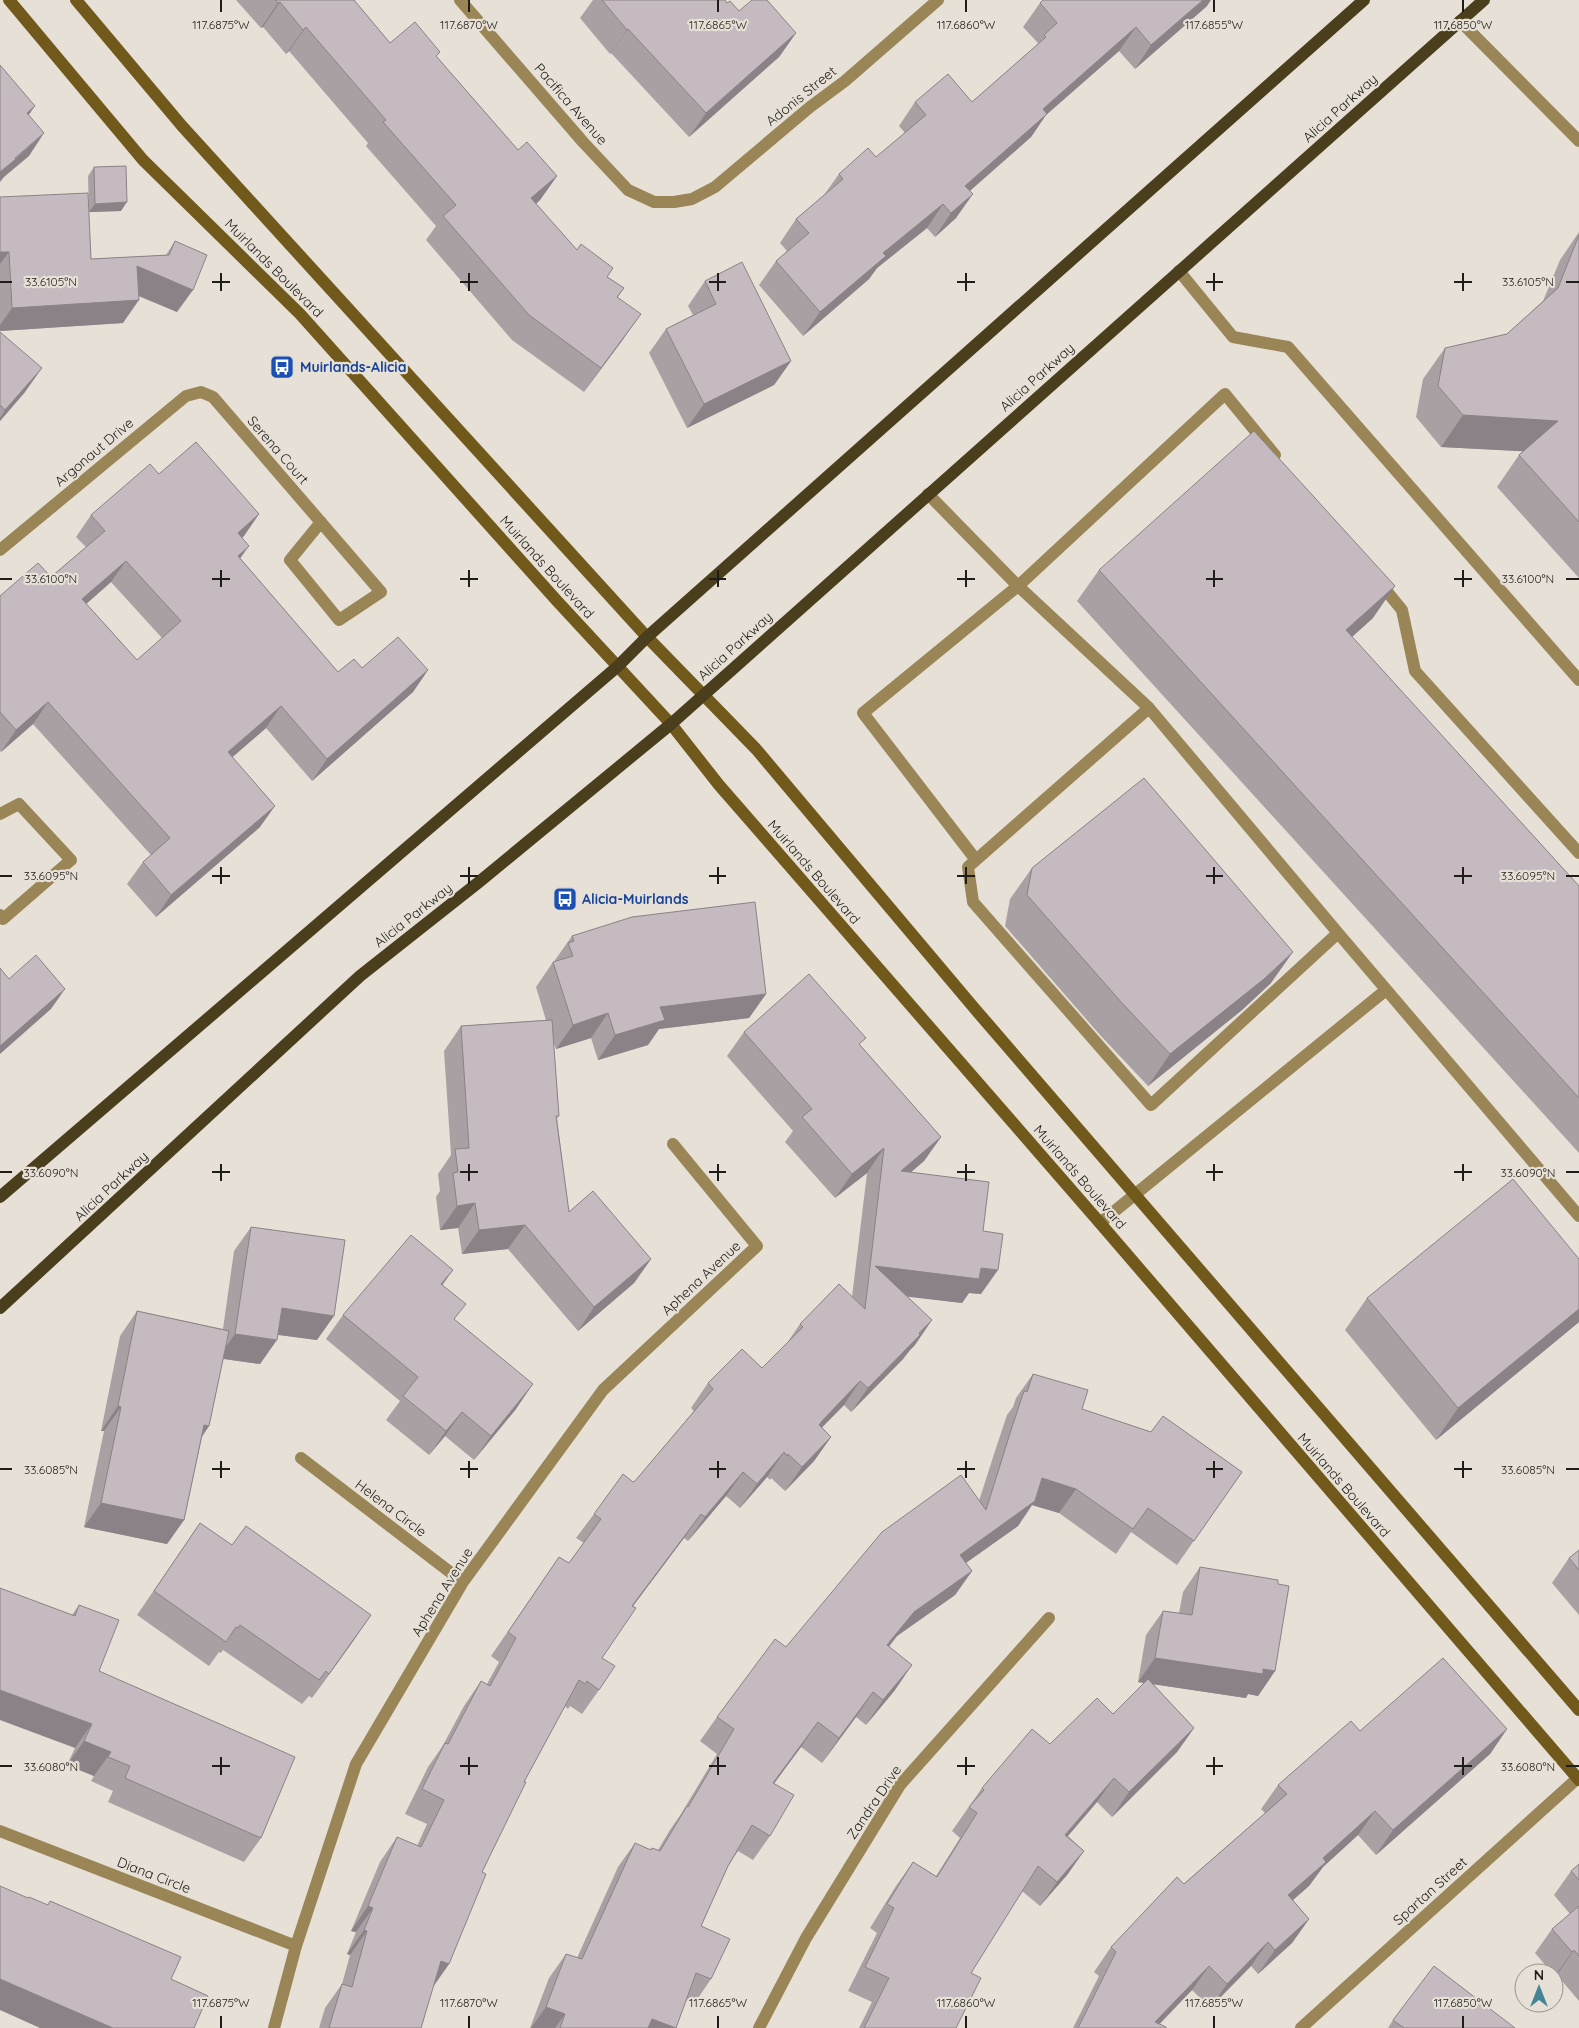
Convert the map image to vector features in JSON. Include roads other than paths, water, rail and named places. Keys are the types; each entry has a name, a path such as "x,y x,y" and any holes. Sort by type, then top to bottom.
{"main road":[{"name":"Muirlands Boulevard","path":"8,0 143,160 300,314 617,667 671,724 719,785 1100,1223 1578,1778"},
{"name":"Muirlands Boulevard","path":"76,0 182,126 647,637 756,749 975,1009 1579,1710"},
{"path":"0,1197 617,667 647,637 1364,0"},
{"name":"Alicia Parkway","path":"0,1308 360,976 479,882 671,724 1484,0"}],"street":[{"name":"Pacifica Avenue","path":"460,0 628,190 654,202 674,202"},
{"name":"Adonis Street","path":"674,202 692,199 715,187 845,80 938,0"},
{"path":"1460,21 1579,141"},
{"path":"1179,271 1233,337 1288,346 1579,680"},
{"name":"Argonaut Drive","path":"0,550 186,396 201,392 213,397"},
{"path":"976,860 863,714 1018,586 1225,394 1282,464"},
{"name":"Serena Court","path":"213,397 321,522 381,592 339,620 290,560 321,522"},
{"path":"928,494 1018,586 1149,708 1579,1216"},
{"path":"1370,572 1402,610 1415,671 1579,853"},
{"path":"1149,708 968,867 974,902 1151,1105 1338,933"},
{"path":"0,814 19,804 71,860 3,919 0,915"},
{"path":"1100,1223 1386,990"},
{"name":"Aphena Avenue","path":"274,2028 296,1946 356,1764 463,1582 603,1390 757,1246 673,1144"},
{"name":"Helena Circle","path":"301,1458 463,1582"},
{"name":"Zandra Drive","path":"759,2028 806,1938 900,1785 1050,1618"},
{"name":"Spartan Street","path":"1301,2028 1578,1778"},
{"name":"Diana Circle","path":"0,1831 296,1946"}],"place":[{"name":"Muirlands-Alicia","path":"282,367"},
{"name":"Alicia-Muirlands","path":"565,899"}]}
